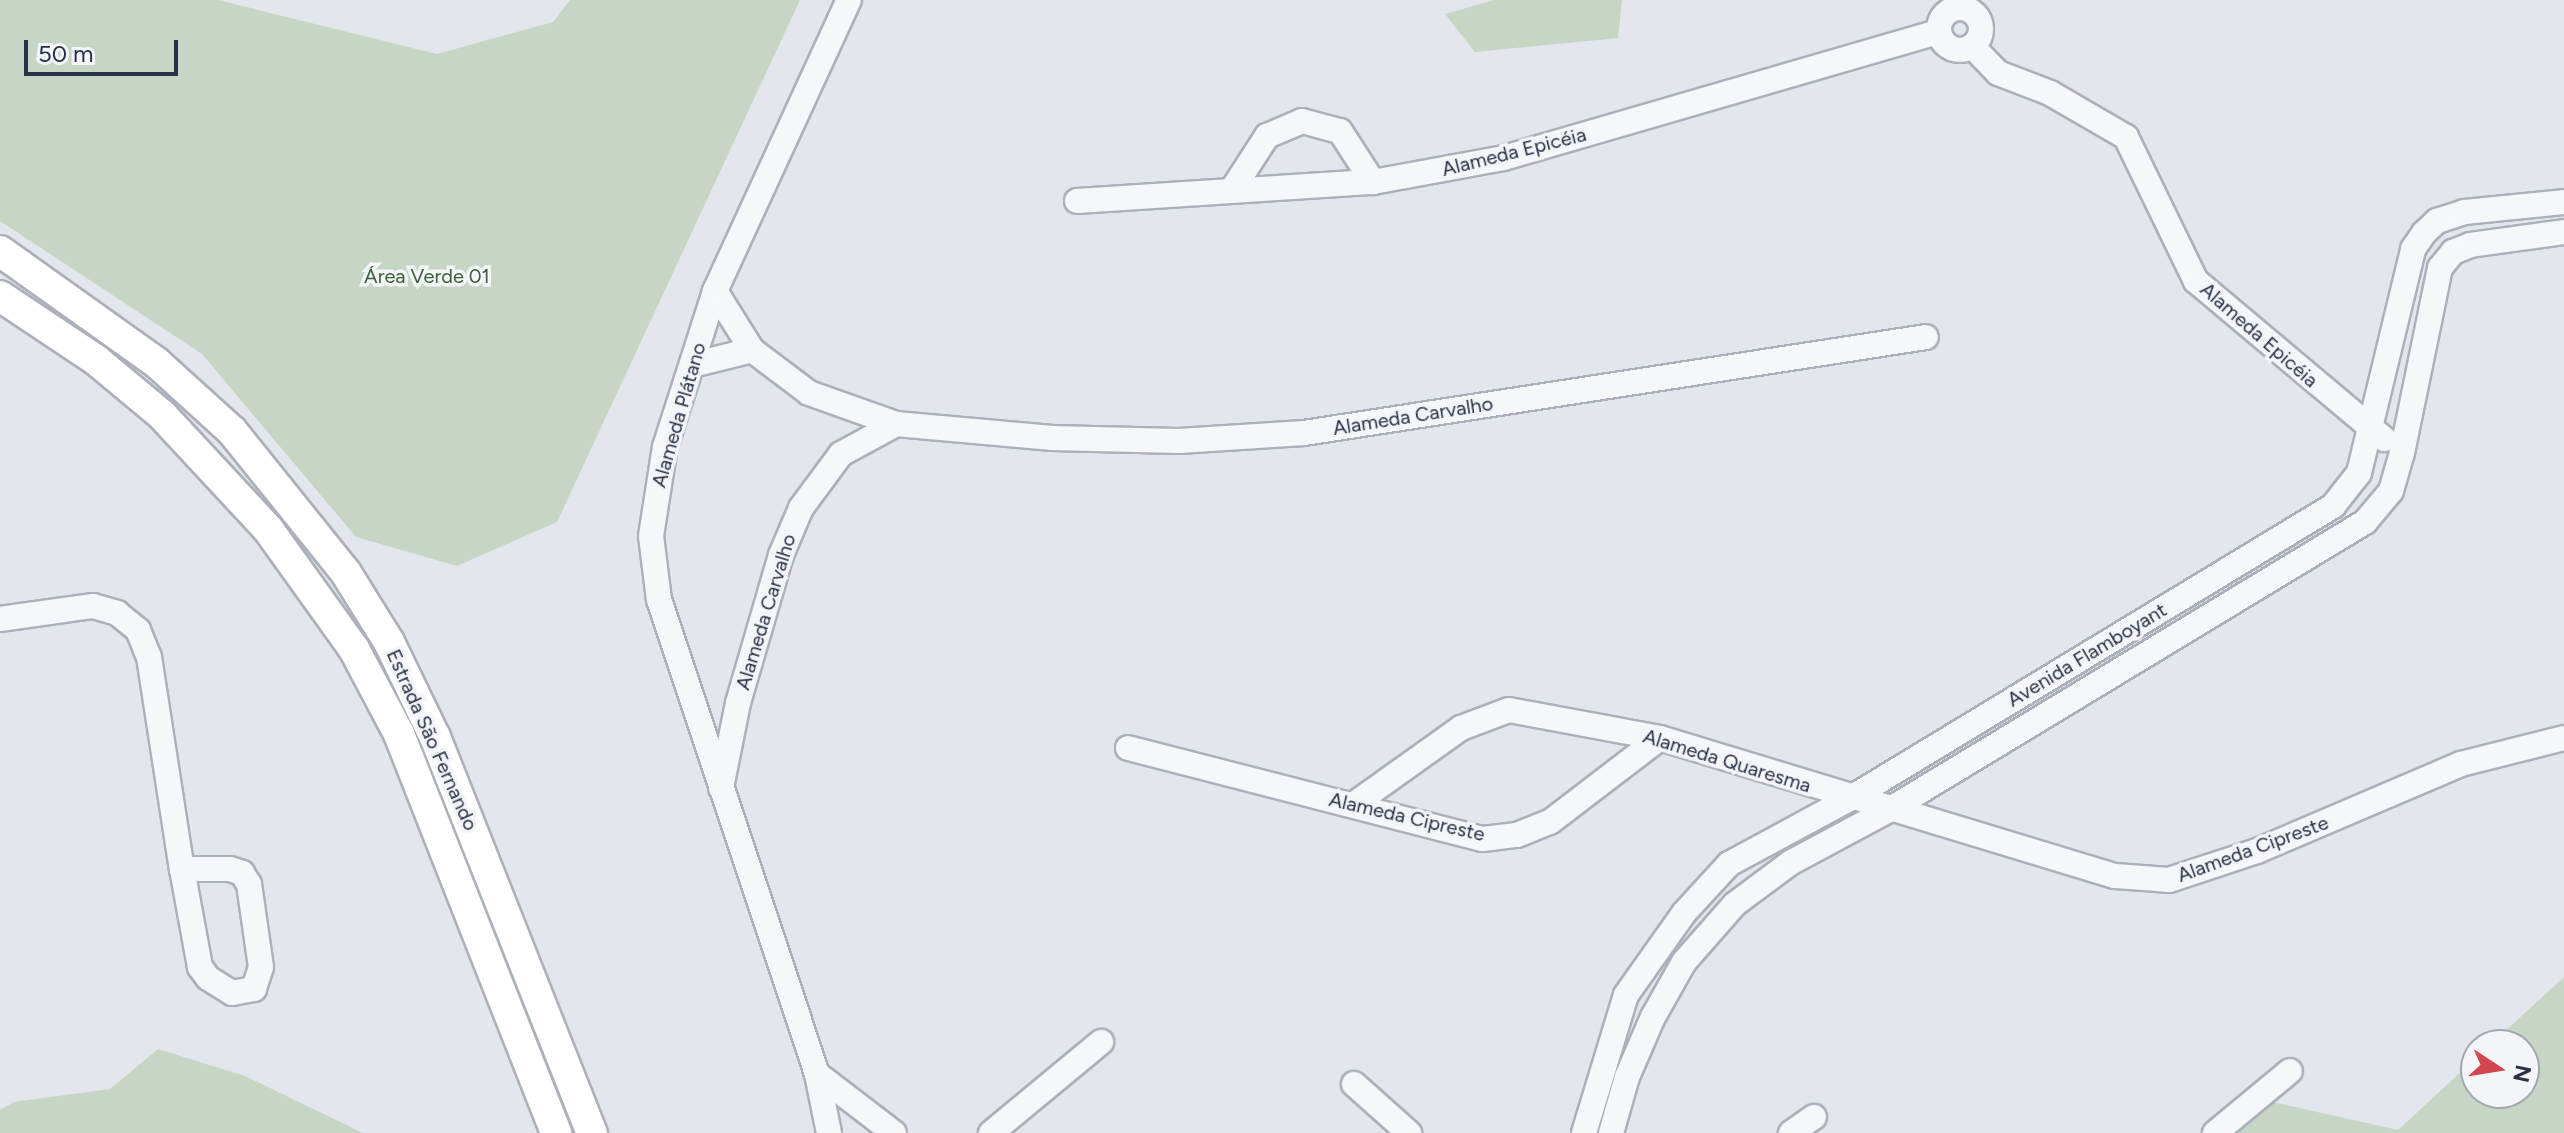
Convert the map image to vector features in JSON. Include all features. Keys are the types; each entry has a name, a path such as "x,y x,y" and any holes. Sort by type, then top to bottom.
{"main road":[{"name":"Estrada São Fernando","path":"0,251 157,363 232,431 346,573 389,642 435,737 592,1133"},
{"name":"Estrada São Fernando","path":"0,296 96,360 162,415 268,529 354,649 399,734 556,1133"}],"street":[{"name":"Alameda Plátano","path":"829,1133 817,1074 659,600 651,536 665,447 715,291 849,0"},
{"path":"1973,5 1981,26 1972,46 1951,48 1939,32 1947,12 1973,5"},
{"name":"Alameda Epicéia","path":"1077,201 1234,187 1373,182 1504,158 1939,32"},
{"name":"Alameda Epicéia","path":"1972,46 1998,73 2050,93 2126,137 2196,281 2402,453"},
{"path":"1234,187 1267,136 1286,124 1302,121 1340,131 1373,182"},
{"name":"Avenida Flamboyant","path":"1584,1133 1604,1055 1626,995 1684,913 1729,864 1851,798 2333,506 2359,473 2373,431 2413,249 2424,233 2437,221 2464,212 2564,202"},
{"name":"Avenida Flamboyant","path":"1611,1133 1627,1077 1684,962 1735,904 1790,863 1889,810 2365,522 2391,491 2402,453 2440,268 2453,252 2470,245 2564,232"},
{"name":"Alameda Carvalho","path":"715,291 752,350 780,375 844,408 896,424 1052,438 1179,441 1304,433 1926,337"},
{"path":"692,365 752,350"},
{"path":"841,454 844,408"},
{"name":"Alameda Carvalho","path":"721,788 738,703 781,555 801,508 841,454 896,424"},
{"path":"0,619 93,606 117,613 138,630 149,657 182,869 200,967 232,993 254,989 261,967 249,884 242,873 230,869 182,869"},
{"path":"694,708 738,703"},
{"name":"Alameda Quaresma","path":"1353,805 1461,728 1509,710 1660,738 1889,810"},
{"name":"Alameda Cipreste","path":"1128,748 1483,839 1517,835 1550,822 1660,738"},
{"name":"Alameda Cipreste","path":"1889,810 2115,876 2169,880 2257,851 2461,764 2564,738"},
{"path":"1934,748 1951,773"},
{"path":"991,1133 1101,1042"},
{"path":"2215,1133 2290,1071"},
{"path":"817,1074 894,1133"},
{"path":"1354,1084 1409,1133"},
{"path":"1791,1133 1814,1117"}],"green space":[{"name":"Área Verde 01","path":"0,0 218,0 437,54 553,22 570,0 800,0 557,522 457,566 356,537 202,354 0,221"},
{"path":"1494,0 1622,0 1618,38 1475,52 1445,14"},
{"path":"2564,977 2564,1133 2238,1133 2273,1102 2398,1130 2460,1073 2460,1109 2540,1109 2540,1029 2507,1029"},
{"path":"158,1049 245,1076 363,1133 0,1133 0,1110 14,1102 110,1089"}]}
